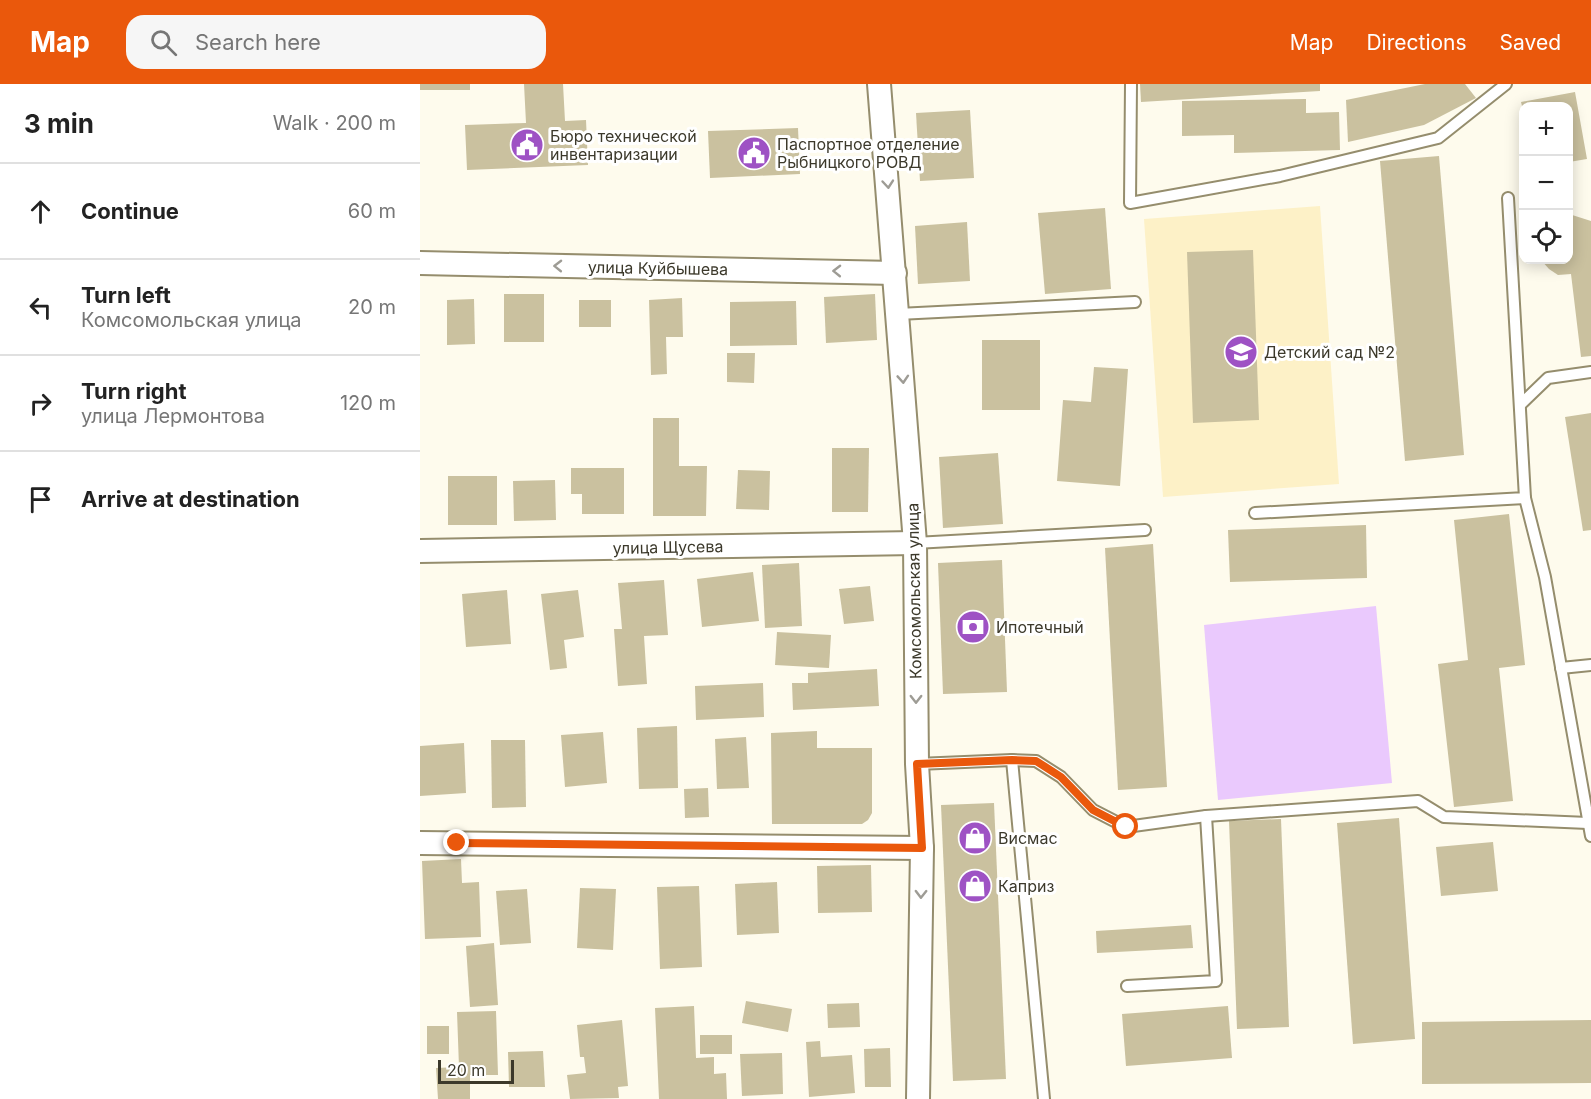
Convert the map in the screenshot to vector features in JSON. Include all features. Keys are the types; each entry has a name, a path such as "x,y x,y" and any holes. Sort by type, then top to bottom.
{"street":[{"name":"Комсомольская улица","path":"879,84 915,543 917,764 922,848 918,1099"},
{"name":"улица Куйбышева","path":"420,263 895,273"},
{"name":"улица Щусева","path":"420,551 915,543"},
{"path":"420,843 922,848"}],"lane":[{"path":"1131,84 1130,203 1280,176 1438,138 1506,84"},
{"path":"1508,198 1525,498 1545,577 1591,836"},
{"path":"898,314 1135,302"},
{"path":"1520,405 1548,378 1591,372"},
{"path":"1255,513 1525,498"},
{"path":"915,543 1145,530"},
{"path":"1561,669 1591,665"},
{"path":"1012,760 1044,1099"},
{"path":"917,764 1036,761 1061,777 1093,810 1126,827 1206,816 1418,801 1444,817 1588,823"},
{"path":"1127,986 1216,981 1206,816"}],"shaded area":[{"name":"Детский сад №2","path":"1320,206 1339,484 1163,497 1144,219"},
{"path":"1376,606 1392,783 1218,800 1204,625"}],"building":[{"path":"420,84 470,84 470,90 420,90"},
{"name":"Бюро технической инвентаризации","path":"524,84 563,84 565,121 586,120 588,165 467,170 465,125 526,123"},
{"path":"1140,84 1320,84 1320,91 1141,102"},
{"path":"1425,84 1465,84 1476,98 1424,125 1348,142 1346,100"},
{"path":"1575,92 1587,159 1573,161 1573,102 1521,102"},
{"path":"1306,99 1306,113 1339,112 1340,150 1234,153 1234,135 1182,136 1182,101"},
{"path":"970,110 974,178 920,181 916,113"},
{"name":"Паспортное отделение Рыбницкого РОВД","path":"798,128 800,174 710,178 708,131"},
{"path":"1439,156 1464,455 1405,461 1380,161"},
{"path":"1105,208 1111,289 1045,294 1038,213"},
{"path":"1573,215 1591,221 1591,356 1581,357 1571,274 1558,275 1545,264 1573,264"},
{"path":"967,222 970,281 918,284 915,226"},
{"path":"1253,250 1259,420 1193,423 1187,252"},
{"path":"504,294 544,294 544,342 504,342"},
{"path":"875,294 877,340 826,343 824,297"},
{"path":"682,298 683,337 666,337 667,374 651,375 649,300"},
{"path":"474,299 475,344 447,345 447,300"},
{"path":"579,300 611,300 611,327 579,327"},
{"path":"796,301 797,345 730,346 730,302"},
{"path":"982,340 1040,340 1040,410 982,410"},
{"path":"727,353 755,353 754,383 727,382"},
{"path":"1094,367 1128,369 1120,486 1057,481 1063,400 1091,402"},
{"path":"1591,413 1591,530 1583,531 1565,417"},
{"path":"653,418 679,418 679,466 707,466 706,516 653,516"},
{"path":"832,448 869,448 868,512 832,512"},
{"path":"998,453 1003,524 943,528 939,457"},
{"path":"571,468 624,468 624,514 582,514 582,494 571,494"},
{"path":"738,470 770,471 769,510 736,509"},
{"path":"448,476 497,476 497,525 448,525"},
{"path":"555,480 556,520 514,521 513,481"},
{"path":"1509,514 1525,665 1499,668 1513,801 1454,807 1438,664 1468,660 1454,520"},
{"path":"1366,525 1367,578 1230,582 1228,530"},
{"path":"1153,544 1167,787 1118,790 1105,548"},
{"name":"Ипотечный","path":"1002,560 1007,692 943,694 938,563"},
{"path":"799,563 802,626 765,628 762,565"},
{"path":"753,572 759,621 702,627 697,579"},
{"path":"664,580 668,635 644,636 647,684 618,686 614,629 622,629 618,583"},
{"path":"870,586 874,621 844,624 839,589"},
{"path":"507,590 511,644 466,647 462,594"},
{"path":"578,590 584,637 564,640 567,668 550,670 541,594"},
{"path":"777,632 831,635 829,668 775,665"},
{"path":"877,669 879,706 793,710 792,683 808,683 808,673"},
{"path":"763,683 764,717 696,720 695,686"},
{"path":"677,726 678,788 639,789 637,728"},
{"path":"817,731 817,748 872,748 872,813 862,824 772,824 771,733"},
{"path":"603,732 607,783 565,787 561,735"},
{"path":"746,737 749,788 717,789 715,739"},
{"path":"491,740 525,740 526,807 492,808"},
{"path":"464,743 466,793 420,796 420,746"},
{"path":"708,788 709,817 685,818 684,789"},
{"path":"994,803 1006,1079 953,1081 941,805"},
{"path":"1399,818 1415,1039 1353,1044 1337,823"},
{"path":"1281,819 1289,1027 1237,1029 1229,821"},
{"path":"1493,842 1498,891 1441,896 1436,847"},
{"path":"461,859 462,883 479,882 481,937 425,939 422,861"},
{"path":"871,865 872,912 818,913 817,866"},
{"path":"777,882 779,933 737,935 735,884"},
{"path":"699,886 702,967 660,969 657,887"},
{"path":"580,888 616,889 613,950 577,948"},
{"path":"527,889 531,943 500,945 496,891"},
{"path":"1191,925 1193,948 1097,953 1096,931"},
{"path":"494,943 498,1005 470,1007 466,946"},
{"path":"746,1001 792,1009 788,1032 742,1023"},
{"path":"859,1003 860,1027 828,1028 827,1004"},
{"path":"694,1006 696,1058 714,1057 714,1074 726,1073 727,1099 659,1099 655,1008"},
{"path":"1228,1006 1232,1058 1126,1066 1122,1014"},
{"path":"496,1011 498,1075 470,1075 470,1099 438,1099 436,1068 459,1067 457,1012"},
{"path":"622,1020 628,1086 618,1087 619,1098 570,1099 567,1075 586,1073 584,1057 580,1057 577,1025"},
{"path":"1591,1020 1591,1083 1422,1084 1422,1022"},
{"path":"427,1026 449,1026 449,1054 427,1054"},
{"path":"700,1035 732,1035 732,1054 700,1054"},
{"path":"820,1041 821,1057 852,1055 855,1093 809,1097 806,1042"},
{"path":"890,1048 891,1087 865,1087 864,1049"},
{"path":"543,1051 545,1087 509,1087 508,1052"},
{"path":"782,1053 783,1094 742,1096 740,1054"}],"place":[{"name":"Бюро технической инвентаризации","path":"527,145"},
{"name":"Паспортное отделение Рыбницкого РОВД","path":"754,153"},
{"name":"Детский сад №2","path":"1241,352"},
{"name":"Ипотечный","path":"973,627"},
{"name":"Висмас","path":"975,838"},
{"name":"Каприз","path":"975,886"}],"route":[{"path":"457,843 922,848 917,764 1012,760 1036,761 1061,777 1093,810 1126,827"}]}
